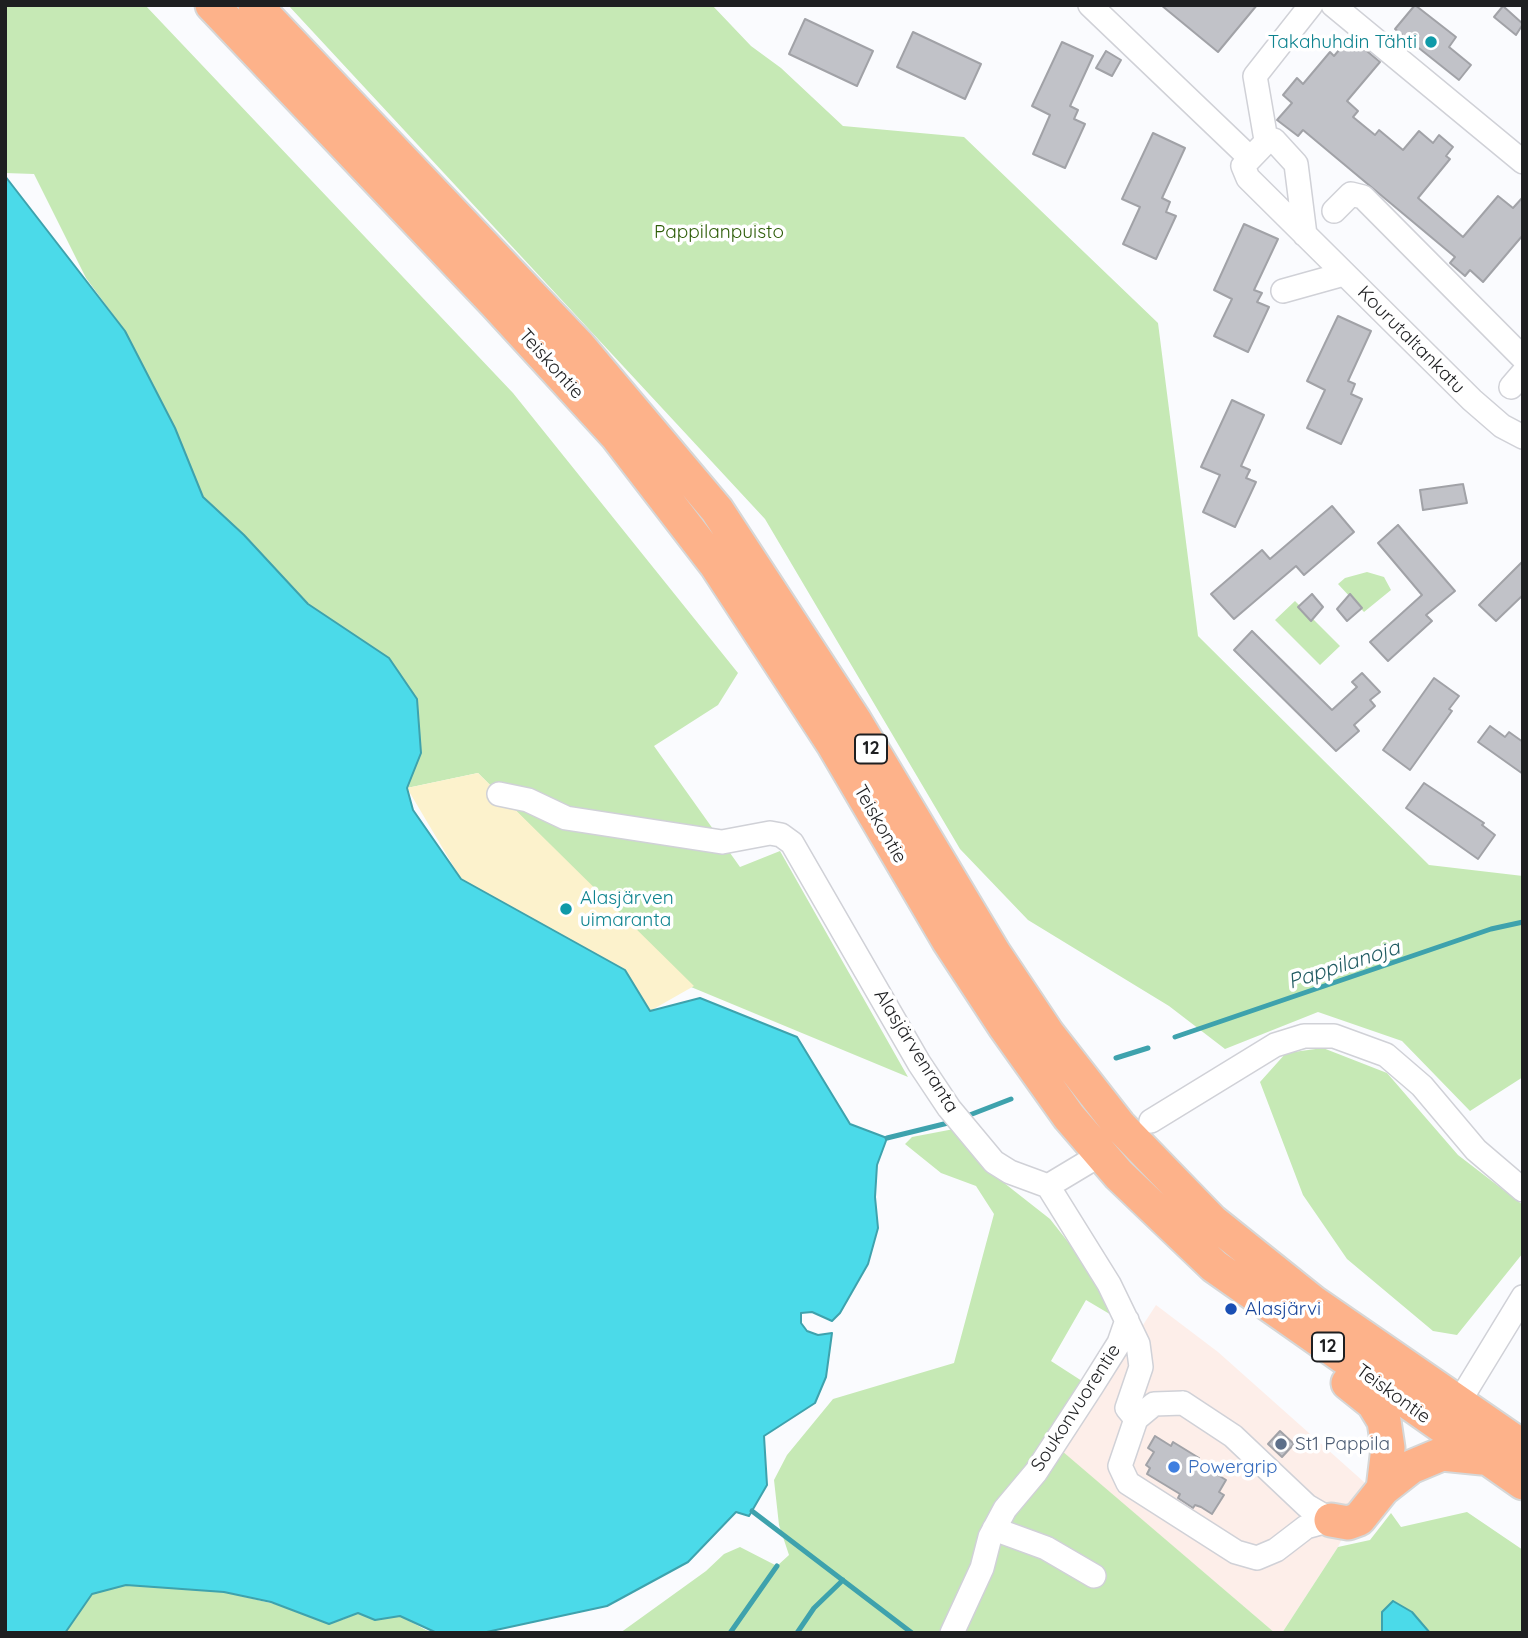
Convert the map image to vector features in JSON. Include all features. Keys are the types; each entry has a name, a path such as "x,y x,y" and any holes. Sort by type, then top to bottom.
{"highway":[{"name":"Teiskontie","path":"212,5 486,293 616,435 716,565 833,744 948,940 1013,1039 1069,1117 1119,1175 1214,1266 1449,1417 1523,1447"},
{"name":"Teiskontie","path":"255,5 579,346 717,510 855,721 993,954 1048,1034 1119,1125 1212,1221 1449,1417 1484,1458 1523,1483"},
{"path":"1214,1266 1223,1287 1373,1403 1386,1431 1388,1448 1384,1489"},
{"path":"1331,1520 1348,1523 1359,1519 1384,1489 1411,1467 1442,1454 1484,1458"}],"street":[{"path":"1090,5 1250,158 1266,140 1274,140 1296,164 1305,235"},
{"path":"1266,140 1255,76 1311,5"},
{"path":"1333,5 1523,162"},
{"name":"Kourutaltankatu","path":"1250,158 1243,166 1244,173 1472,400 1502,426 1523,437"},
{"path":"1334,211 1350,194 1363,197 1523,358"},
{"path":"1283,291 1344,274"},
{"name":"Alasjärvenranta","path":"499,794 528,800 566,818 722,842 770,833 781,835 792,843 949,1108 994,1162 1010,1172 1048,1186"},
{"path":"1151,1121 1275,1045 1304,1036 1334,1036 1386,1055 1422,1086 1476,1150 1523,1190"},
{"path":"1048,1186 1088,1162"},
{"name":"Soukonvuorentie","path":"952,1633 982,1568 994,1529 1005,1508 1036,1472 1119,1343 1128,1320 1048,1186"},
{"path":"1449,1417 1514,1330 1523,1297"},
{"path":"1128,1320 1141,1357 1138,1379 1127,1408 1136,1419"},
{"path":"1183,1403 1233,1436 1307,1506 1331,1520 1306,1527 1276,1550 1258,1558 1236,1552 1128,1483 1120,1466 1136,1419 1154,1404 1183,1403"},
{"path":"994,1529 1046,1548 1094,1576"}],"shaded area":[{"path":"1156,1305 1218,1352 1364,1482 1363,1495 1338,1547 1282,1633 1275,1633 1061,1451"}],"green space":[{"path":"5,5 145,5 513,393 738,673 718,705 654,746 740,867 780,851 908,1077 691,987 478,773 407,788 421,753 417,699 389,658 308,604 244,535 203,497 175,428 125,331 86,278 34,174 5,173"},
{"name":"Pappilanpuisto","path":"288,5 712,5 751,46 781,68 843,126 964,137 1158,323 1198,636 1429,865 1523,876 1523,1077 1470,1111 1402,1041 1318,1012 1225,1049 1169,1006 1028,920 960,849 765,519"},
{"path":"1367,572 1384,577 1391,590 1364,612 1338,584 1345,578"},
{"path":"1295,601 1340,646 1320,665 1275,620"},
{"path":"1323,1048 1387,1073 1458,1155 1523,1205 1523,1253 1457,1335 1433,1331 1347,1259 1303,1195 1260,1082 1286,1053"},
{"path":"954,1129 994,1175 1050,1219 1083,1261 1113,1316 1086,1300 1051,1361 1082,1381 1062,1451 1275,1633 620,1633 706,1571 724,1554 740,1547 777,1566 789,1555 779,1525 774,1480 787,1455 833,1399 954,1363 994,1214 976,1186 941,1173 905,1144 912,1137"},
{"path":"1467,1512 1523,1550 1523,1633 1282,1633 1338,1547 1370,1540 1391,1513 1401,1527"},
{"path":"126,1585 224,1592 342,1620 358,1613 375,1620 400,1616 426,1630 438,1633 65,1633 92,1594"}],"sand":[{"name":"Alasjärven uimaranta","path":"478,773 694,986 650,1011 625,970 461,879 407,788"}],"water":[{"path":"5,176 125,331 175,428 203,497 244,535 308,604 389,658 417,699 421,753 407,788 413,810 461,879 625,970 650,1011 700,998 797,1037 850,1124 887,1138 877,1165 875,1197 878,1228 868,1264 840,1313 832,1321 812,1312 801,1313 801,1323 807,1331 818,1335 832,1333 826,1377 815,1403 764,1436 767,1485 749,1516 736,1512 688,1562 607,1606 482,1633 437,1633 400,1616 375,1620 358,1613 329,1624 271,1602 224,1592 126,1585 92,1594 65,1633 5,1633"},
{"path":"1393,1601 1412,1612 1430,1633 1382,1633 1382,1612"}],"building":[{"path":"1161,5 1257,5 1218,52"},
{"name":"Takahuhdin Tähti","path":"1415,5 1456,37 1449,47 1471,65 1459,80 1395,29"},
{"path":"1503,6 1523,24 1516,35 1494,17"},
{"path":"805,19 873,51 857,86 789,54"},
{"path":"913,32 981,64 965,99 897,67"},
{"path":"1350,37 1380,62 1347,101 1358,111 1353,117 1375,135 1379,130 1403,150 1419,131 1433,143 1439,135 1453,147 1446,156 1450,159 1418,198 1463,237 1498,196 1513,208 1523,197 1523,235 1483,282 1470,270 1465,276 1450,263 1455,257 1303,130 1298,136 1277,120 1292,103 1283,95 1297,78 1303,84 1330,52 1334,56"},
{"path":"1062,42 1093,56 1070,106 1078,110 1074,119 1085,124 1065,168 1033,154 1050,115 1032,106"},
{"path":"1106,51 1121,60 1112,76 1096,68"},
{"path":"1153,133 1185,148 1162,198 1170,202 1166,212 1176,216 1156,259 1123,244 1140,207 1122,199"},
{"path":"1244,224 1278,239 1254,290 1262,293 1257,302 1269,307 1248,352 1214,336 1232,299 1214,290"},
{"path":"1338,316 1371,331 1348,381 1355,384 1351,394 1362,399 1341,444 1307,428 1325,390 1307,381"},
{"path":"1232,400 1264,415 1241,466 1250,470 1246,478 1256,482 1235,527 1203,512 1220,475 1201,467"},
{"path":"1463,484 1467,503 1423,510 1420,490"},
{"path":"1332,506 1354,532 1304,575 1296,566 1234,619 1211,594 1262,550 1270,559"},
{"path":"1398,525 1455,591 1426,615 1432,621 1388,661 1370,642 1422,595 1378,543"},
{"path":"1523,561 1523,595 1496,621 1479,605"},
{"path":"1312,594 1323,607 1311,621 1298,607"},
{"path":"1350,594 1362,608 1347,621 1337,609"},
{"path":"1252,631 1332,710 1357,687 1352,682 1362,673 1380,692 1370,700 1375,706 1354,725 1359,731 1336,751 1234,650"},
{"path":"1434,678 1459,696 1449,709 1452,711 1410,770 1383,750"},
{"path":"1490,726 1505,737 1509,732 1523,742 1523,774 1478,742"},
{"path":"1424,783 1484,823 1482,825 1495,835 1478,859 1406,808"},
{"path":"1280,1431 1294,1444 1282,1457 1268,1444"},
{"path":"1155,1436 1171,1446 1173,1442 1199,1458 1197,1462 1226,1480 1219,1492 1224,1495 1212,1514 1195,1505 1193,1508 1178,1498 1180,1494 1147,1474 1150,1468 1146,1465 1154,1452 1148,1448"}],"waterway":[{"name":"Pappilanoja","path":"1175,1037 1491,929 1523,922"},
{"name":"Pappilanoja","path":"1116,1058 1148,1048"},
{"name":"Pappilanoja","path":"967,1116 1011,1099"},
{"name":"Pappilanoja","path":"887,1138 952,1122"},
{"path":"752,1511 912,1633"},
{"path":"730,1633 777,1566"},
{"path":"797,1633 814,1608 843,1580"}],"place":[{"name":"Takahuhdin Tähti","path":"1431,42"},
{"name":"Alasjärven uimaranta","path":"566,909"},
{"name":"Alasjärvi","path":"1231,1309"},
{"name":"St1 Pappila","path":"1281,1444"},
{"name":"Powergrip","path":"1174,1467"}]}
